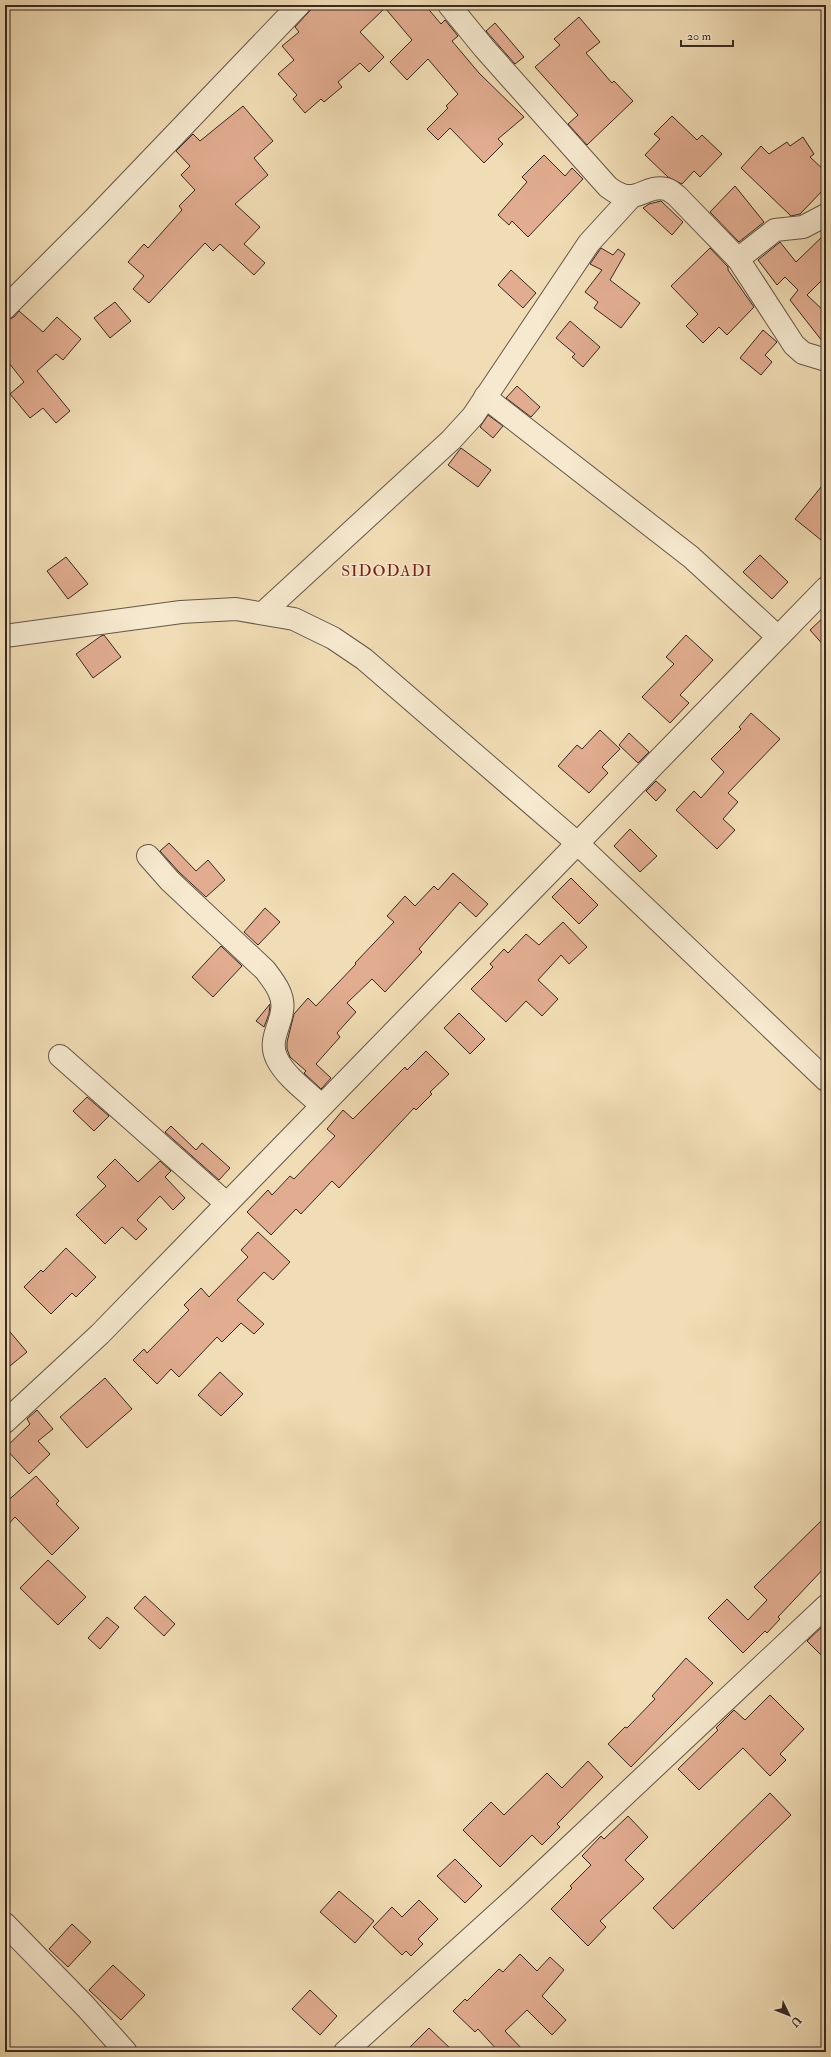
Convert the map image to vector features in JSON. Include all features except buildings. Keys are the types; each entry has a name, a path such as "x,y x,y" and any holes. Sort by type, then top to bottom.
{"street":[{"path":"5,308 95,218 299,5"},
{"path":"449,5 484,48 608,187 619,195 632,196 657,189 666,189 677,196 738,259 794,345 803,353 826,360"},
{"path":"264,612 432,459 468,421 589,243 632,196"},
{"path":"738,259 775,230 803,228 826,215"},
{"path":"485,397 691,557 778,637"},
{"path":"5,1422 100,1334 576,842 826,588"},
{"path":"5,636 181,612 236,609 264,612 294,619 333,638 364,659 576,842 826,1080"},
{"path":"148,856 170,881 265,970 277,986 282,998 282,1011 274,1041 276,1057 285,1071 321,1105"},
{"path":"60,1056 226,1203"},
{"path":"345,2052 515,1898 826,1606"},
{"path":"5,1924 126,2052"}],"district":[{"name":"SIDODADI","path":"387,570"}]}
